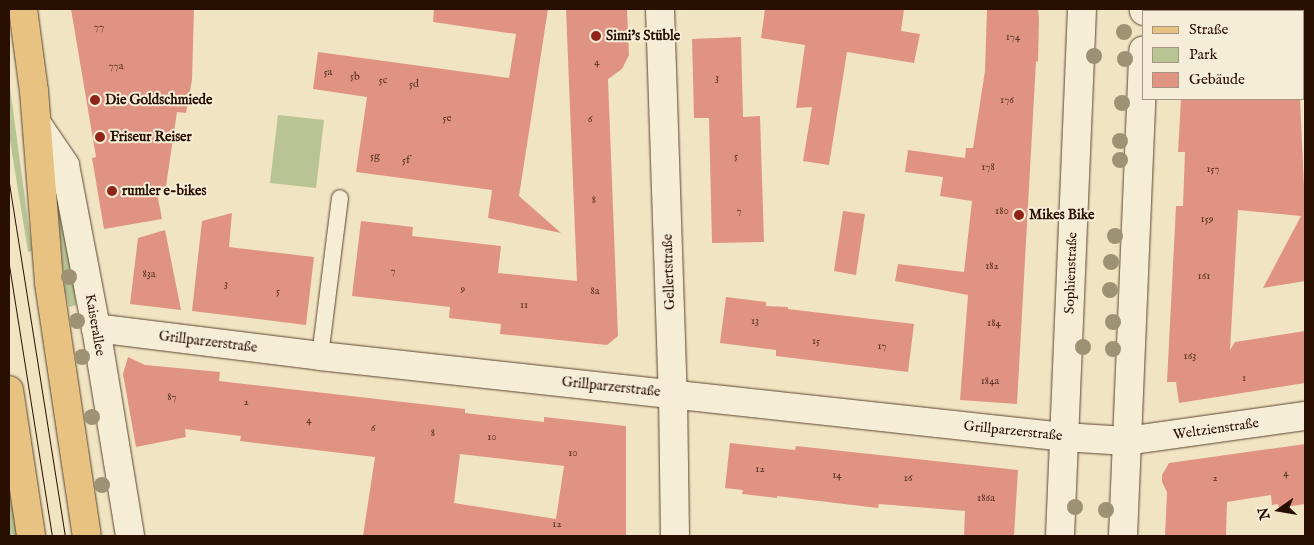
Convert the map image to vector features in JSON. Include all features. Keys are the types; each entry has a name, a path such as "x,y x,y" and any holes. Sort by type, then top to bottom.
{"main road":[{"name":"Kaiserallee","path":"23,9 37,124 49,283 86,536"},
{"path":"9,390 31,536"}],"street":[{"name":"Gellertstraße","path":"660,9 673,394 675,536"},
{"name":"Sophienstraße","path":"1060,536 1082,9"},
{"path":"1123,536 1142,73"},
{"name":"Kaiserallee","path":"37,124 66,165 96,328 130,536"},
{"name":"Grillparzerstraße","path":"96,328 320,356 1064,437 1126,441"},
{"name":"Weltzienstraße","path":"1126,441 1305,416"}],"lane":[{"path":"320,356 340,198"}],"green space":[{"path":"9,80 32,251 28,252 9,134"},
{"path":"278,115 324,120 316,188 270,183"},
{"path":"58,214 65,214 68,232 76,305 69,307 65,290"},
{"path":"9,476 18,536 9,536"}],"building":[{"path":"71,9 194,9 192,80 186,113 177,112 166,186 156,188 162,219 104,229 92,158 96,157"},
{"path":"434,9 548,9 519,196 561,233 488,218 492,190 356,172 367,97 313,89 318,52 509,78 516,34 433,22"},
{"path":"566,9 627,9 629,55 622,69 608,79 618,336 607,345 500,334 501,324 449,318 450,307 352,296 361,221 413,227 412,236 501,246 498,273 577,281"},
{"path":"765,9 904,9 901,31 920,34 914,63 847,52 829,165 803,161 812,107 796,108 805,45 761,38"},
{"path":"987,9 1038,9 1039,17 1038,62 1036,61 1017,404 960,400 968,295 895,281 898,264 964,272 972,201 940,196 943,177 905,172 908,150 965,158 966,148 973,148 985,71"},
{"path":"741,37 743,117 760,116 764,242 712,243 709,118 694,118 692,39"},
{"path":"1181,100 1300,100 1305,208 1305,281 1263,288 1301,216 1238,210 1230,350 1235,342 1305,331 1305,383 1179,403 1176,382 1167,382 1176,206 1183,206 1185,152 1178,152"},
{"path":"843,211 865,214 856,275 834,271"},
{"path":"232,213 229,247 314,257 306,325 192,311 202,221"},
{"path":"165,230 181,310 130,304 138,238"},
{"path":"726,297 766,302 766,306 788,307 788,309 914,324 908,372 776,356 776,350 720,343"},
{"path":"128,357 145,365 220,372 219,381 465,409 465,413 544,422 544,417 626,426 626,536 363,536 375,457 240,441 241,436 185,429 186,437 136,447 123,374","holes":["460,454 564,466 556,519 454,503"]},
{"path":"730,443 795,450 796,446 1018,470 1014,536 964,536 965,511 879,504 878,508 777,496 777,498 742,494 743,490 725,488"},
{"path":"1305,444 1305,504 1279,508 1278,504 1272,505 1271,495 1227,502 1226,536 1165,536 1167,492 1162,482 1162,475 1169,463"}],"tram line":[{"path":"9,183 65,536"},
{"path":"9,265 52,536"}],"place":[{"name":"Simi's Stüble","path":"596,36"},
{"name":"Die Goldschmiede","path":"95,100"},
{"name":"Friseur Reiser","path":"100,137"},
{"name":"rumler e-bikes","path":"112,191"},
{"name":"Mikes Bike","path":"1019,215"}]}
